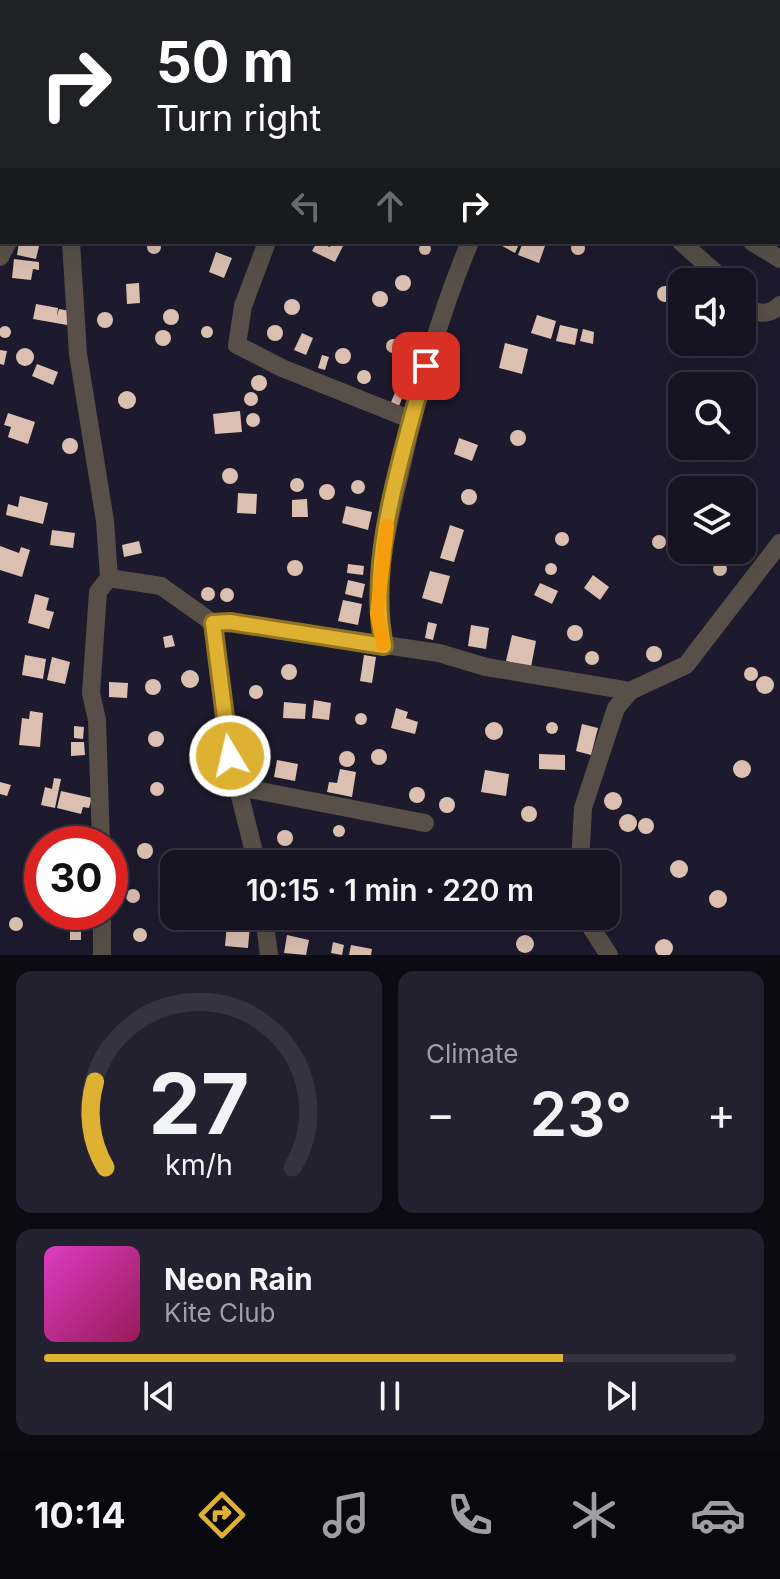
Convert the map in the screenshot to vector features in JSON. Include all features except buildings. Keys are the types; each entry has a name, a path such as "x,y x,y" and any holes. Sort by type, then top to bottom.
{"street":[{"path":"71,244 78,354 105,521 109,578 98,592 91,693 97,720 100,826"},
{"path":"266,244 243,306 237,345 282,368 412,420"},
{"path":"384,646 377,614 386,531 441,312 469,244"},
{"path":"683,244 710,268"},
{"path":"755,244 780,259"},
{"path":"756,312 773,312 780,305"},
{"path":"581,850 583,808 616,708 630,691 686,665 780,543"},
{"path":"109,578 161,586 213,623 230,622 439,653 486,667 630,691"},
{"path":"213,623 230,756 254,850"},
{"path":"239,787 425,823"},
{"path":"102,930 102,955"},
{"path":"266,930 269,955"},
{"path":"593,930 609,955"}],"slow traffic":[{"path":"383,644 377,614 387,526"}],"route":[{"path":"230,756 213,623 230,622 384,646 377,614 386,531 426,366"}]}
